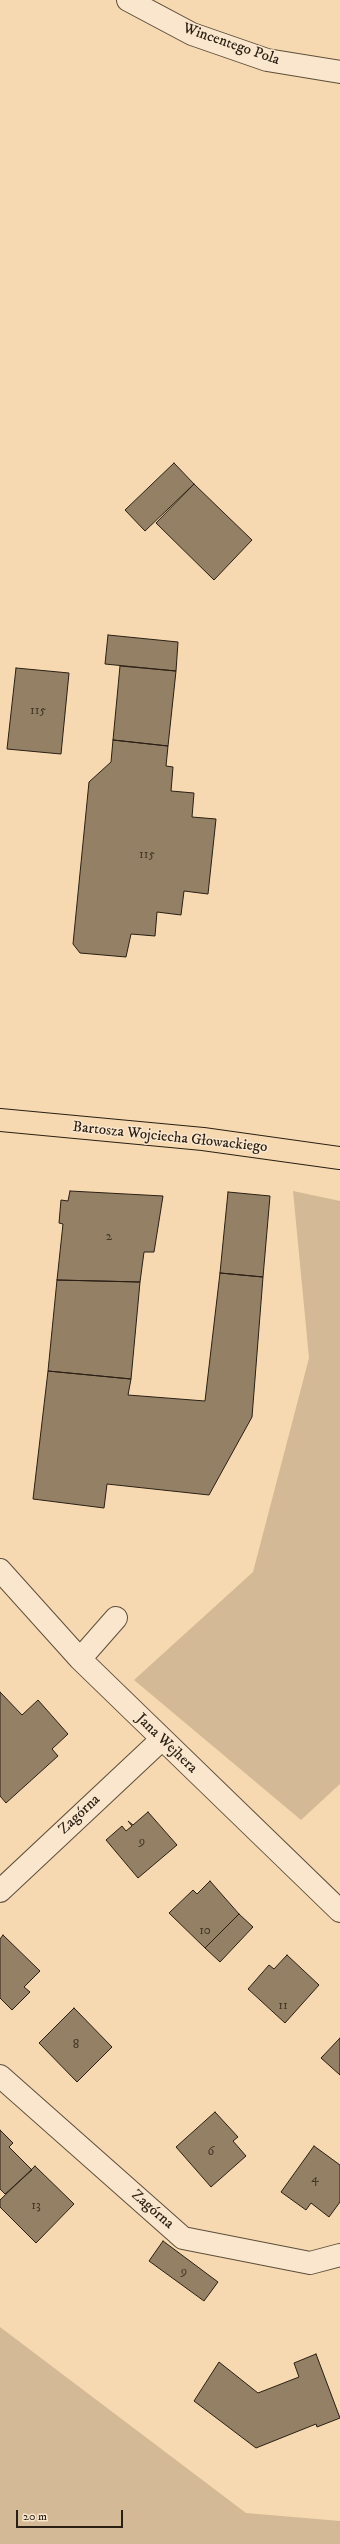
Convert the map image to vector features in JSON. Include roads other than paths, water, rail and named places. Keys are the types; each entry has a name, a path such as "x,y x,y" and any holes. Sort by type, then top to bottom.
{"main road":[{"name":"Bartosza Wojciecha Głowackiego","path":"0,1120 203,1139 340,1158"}],"street":[{"name":"Wincentego Pola","path":"128,0 192,34 252,55 267,60 340,72"},
{"name":"Jana Wejhera","path":"0,1570 80,1659 161,1740 340,1911"},
{"path":"80,1659 116,1618"},
{"name":"Zagórna","path":"0,1891 161,1740"},
{"name":"Zagórna","path":"0,2076 183,2238 310,2263 340,2255"}]}
